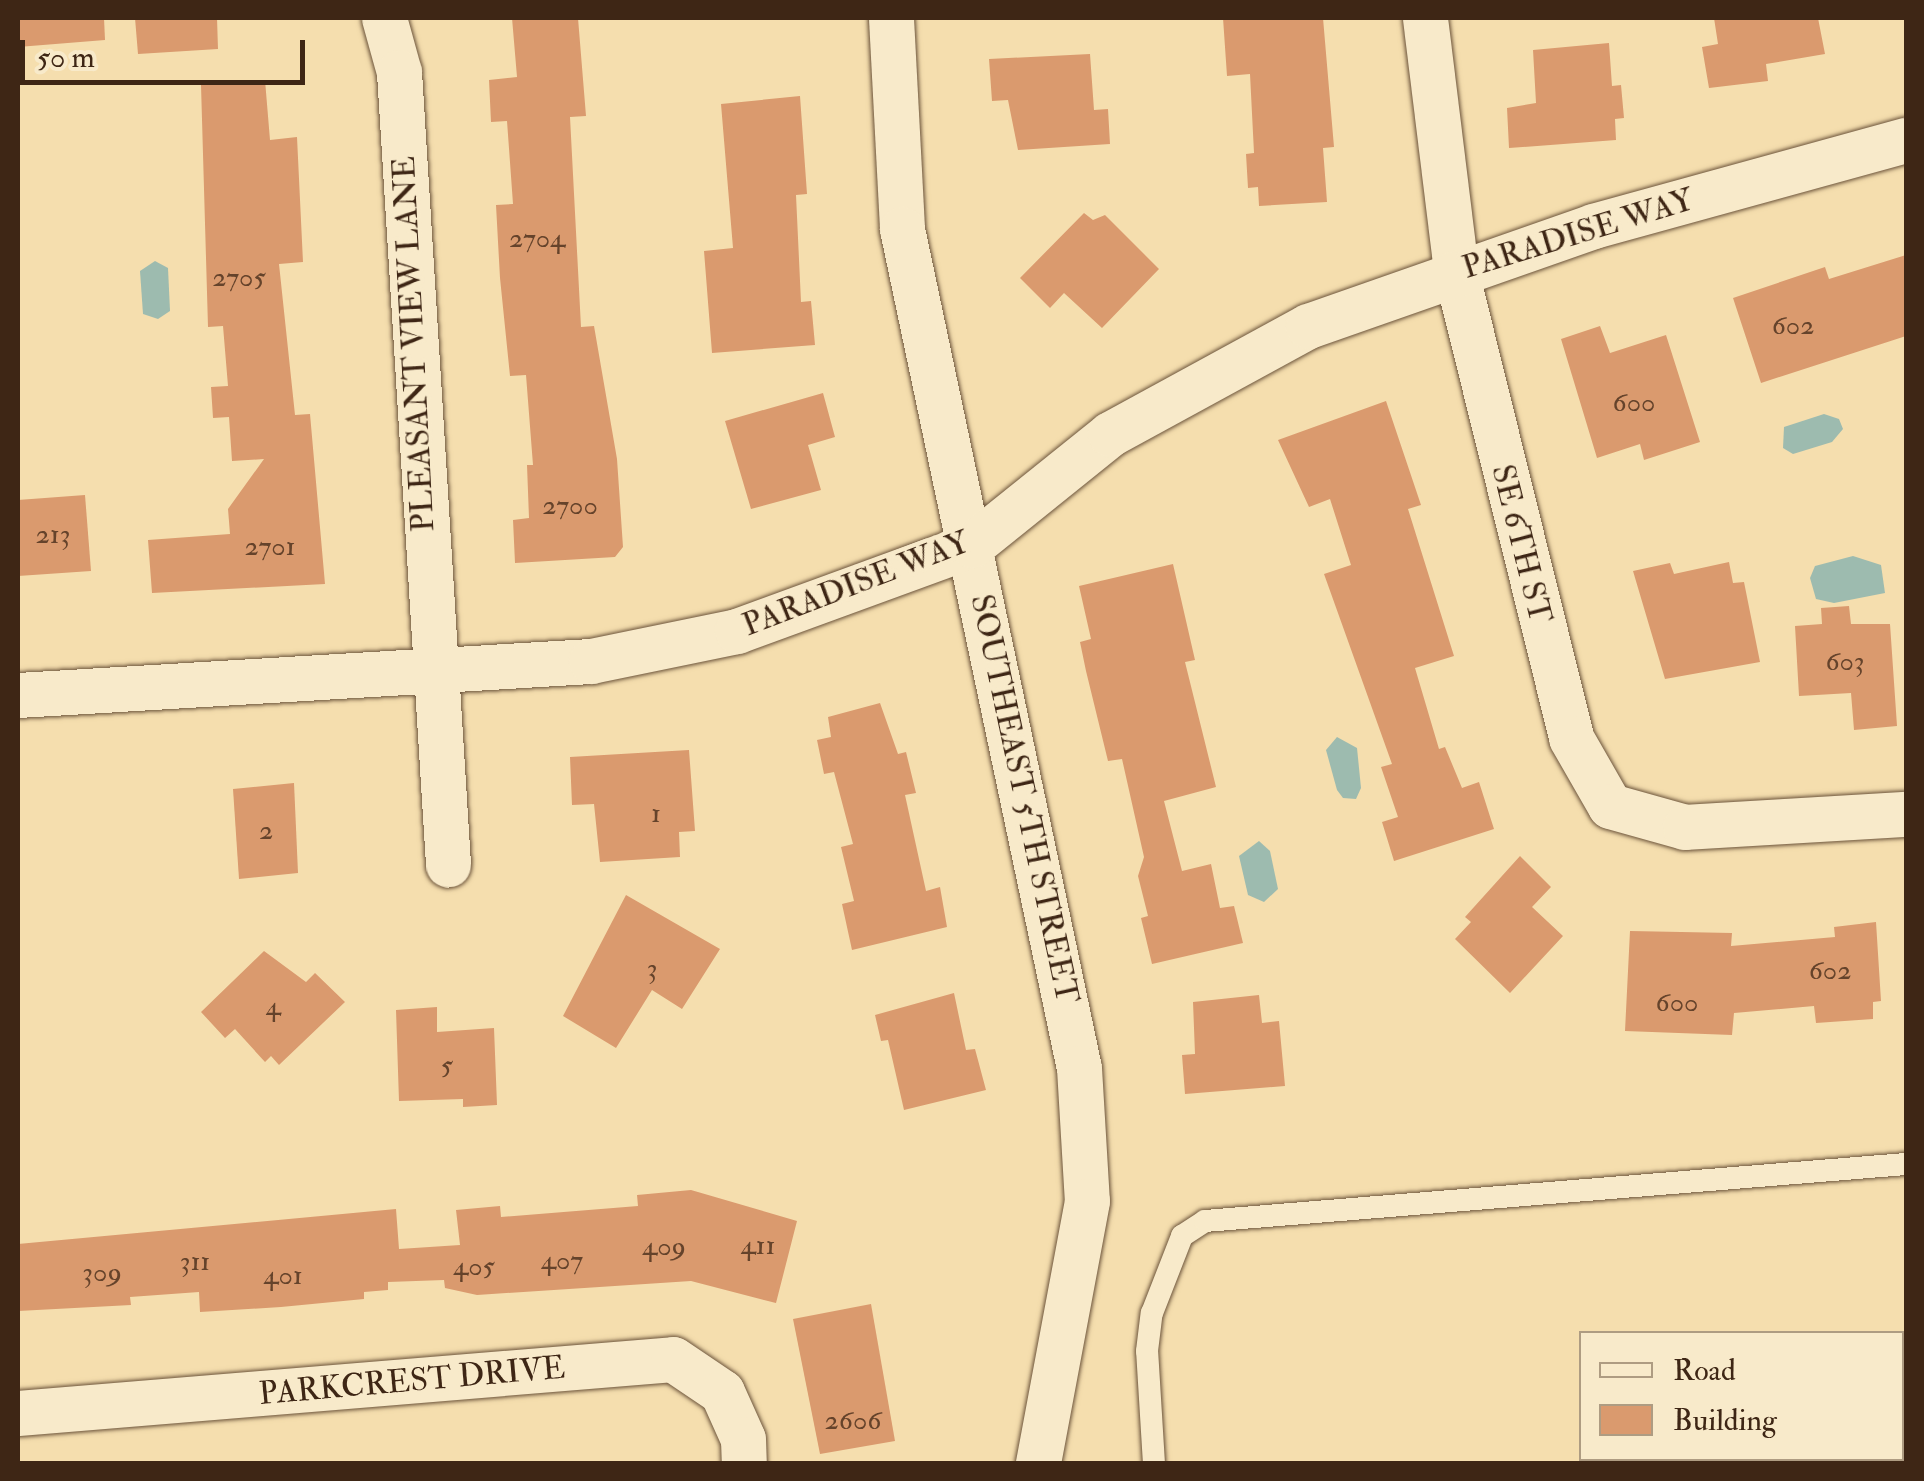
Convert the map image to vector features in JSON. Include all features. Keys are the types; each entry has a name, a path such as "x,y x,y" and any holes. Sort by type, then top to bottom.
{"street":[{"name":"PLEASANT VIEW LANE","path":"384,18 399,72 433,673 448,864"},
{"name":"SOUTHEAST 5TH STREET","path":"891,18 902,230 972,544 1079,1068 1087,1201 1038,1464"},
{"name":"SE 6TH ST","path":"1426,18 1456,272 1570,738 1610,806 1685,827 1906,814"},
{"name":"PARADISE WAY","path":"18,694 591,661 738,631 972,544 1110,434 1308,326 1593,226 1906,140"},
{"name":"PARKCREST DRIVE","path":"18,1413 673,1359 722,1392 742,1439 744,1464"}],"lane":[{"path":"1154,1464 1147,1351 1152,1313 1182,1236 1205,1221 1906,1164"}],"shaded area":[{"path":"155,261 168,268 170,311 158,319 143,314 140,271"},
{"path":"1824,414 1839,419 1843,429 1832,442 1793,454 1783,448 1784,427"},
{"path":"1853,556 1881,565 1885,593 1834,603 1816,599 1810,578 1815,566"},
{"path":"1337,737 1357,748 1361,788 1356,799 1343,798 1337,790 1326,750"},
{"path":"1259,841 1270,851 1278,889 1264,902 1248,895 1239,856"}],"building":[{"path":"18,18 104,18 105,40 18,47"},
{"path":"135,18 217,18 218,49 138,54"},
{"path":"512,18 578,18 586,116 570,117 581,327 594,326 617,459 623,547 615,557 515,563 513,520 529,518 527,465 533,465 526,375 510,376 500,278 496,205 513,204 507,121 491,122 489,80 517,77"},
{"path":"1223,18 1323,18 1334,147 1323,148 1327,202 1259,206 1258,187 1248,188 1246,154 1254,153 1250,74 1227,76"},
{"path":"1714,18 1818,18 1825,54 1766,64 1768,81 1709,88 1702,47 1718,44"},
{"path":"1609,43 1612,86 1621,85 1624,118 1615,119 1616,140 1509,148 1507,108 1536,103 1533,50"},
{"path":"1090,54 1094,110 1108,109 1110,144 1018,150 1008,100 992,101 989,59"},
{"path":"265,80 270,140 297,137 303,262 279,264 295,415 310,414 325,584 152,593 148,540 230,534 228,509 264,459 232,461 229,417 213,418 211,387 228,386 223,326 208,327 201,85"},
{"path":"800,96 807,194 796,195 801,302 811,301 815,345 712,353 704,251 733,248 721,104"},
{"path":"1084,213 1093,220 1105,215 1159,269 1102,328 1064,293 1050,308 1020,278"},
{"path":"1906,255 1906,336 1761,383 1733,298 1825,267 1829,279"},
{"path":"1600,326 1610,353 1666,335 1700,442 1644,460 1640,444 1597,458 1561,339"},
{"path":"823,393 835,437 808,445 821,490 751,509 725,421"},
{"path":"1386,401 1421,505 1408,509 1454,656 1415,668 1439,749 1445,747 1462,788 1479,782 1494,829 1394,861 1382,822 1398,817 1381,767 1392,764 1324,574 1351,565 1330,499 1309,507 1278,440"},
{"path":"85,495 91,571 18,576 18,500"},
{"path":"1729,562 1733,583 1744,582 1760,662 1665,679 1633,571 1670,563 1674,574"},
{"path":"1173,564 1195,660 1185,662 1216,787 1164,801 1182,871 1211,864 1220,908 1234,906 1243,943 1152,964 1141,918 1148,916 1138,876 1144,857 1122,759 1108,761 1086,671 1080,642 1091,639 1079,586"},
{"path":"1849,606 1851,624 1890,624 1897,726 1854,730 1851,693 1799,696 1795,626 1822,624 1821,608"},
{"path":"880,703 898,754 906,752 916,793 905,795 926,891 940,887 947,927 852,950 842,904 854,901 841,847 853,844 834,772 824,774 817,740 831,737 828,717"},
{"path":"689,750 695,831 679,832 680,857 600,862 594,804 572,805 570,757"},
{"path":"294,783 298,873 239,879 233,789"},
{"path":"1520,856 1551,887 1532,907 1563,936 1510,993 1455,939 1471,922 1465,917"},
{"path":"626,895 720,949 682,1009 652,990 616,1048 563,1016"},
{"path":"1876,922 1881,1001 1873,1002 1873,1019 1816,1023 1814,1006 1734,1013 1732,1035 1625,1031 1630,931 1732,933 1731,946 1835,937 1834,927"},
{"path":"264,951 306,982 315,973 345,1002 279,1065 271,1056 265,1062 235,1029 225,1038 201,1012"},
{"path":"954,993 966,1050 975,1049 986,1090 904,1110 888,1040 881,1041 875,1015"},
{"path":"1259,995 1262,1023 1279,1021 1285,1086 1185,1094 1182,1055 1195,1054 1193,1002"},
{"path":"437,1007 437,1032 494,1028 497,1105 463,1107 463,1099 399,1101 396,1010"},
{"path":"691,1190 797,1221 776,1303 691,1281 477,1295 445,1288 444,1280 388,1282 388,1290 364,1292 364,1299 281,1307 200,1312 199,1292 130,1297 131,1305 18,1311 18,1244 396,1209 399,1249 460,1245 456,1210 500,1206 501,1217 638,1206 637,1195"},
{"path":"871,1304 895,1441 820,1454 793,1319"}]}
